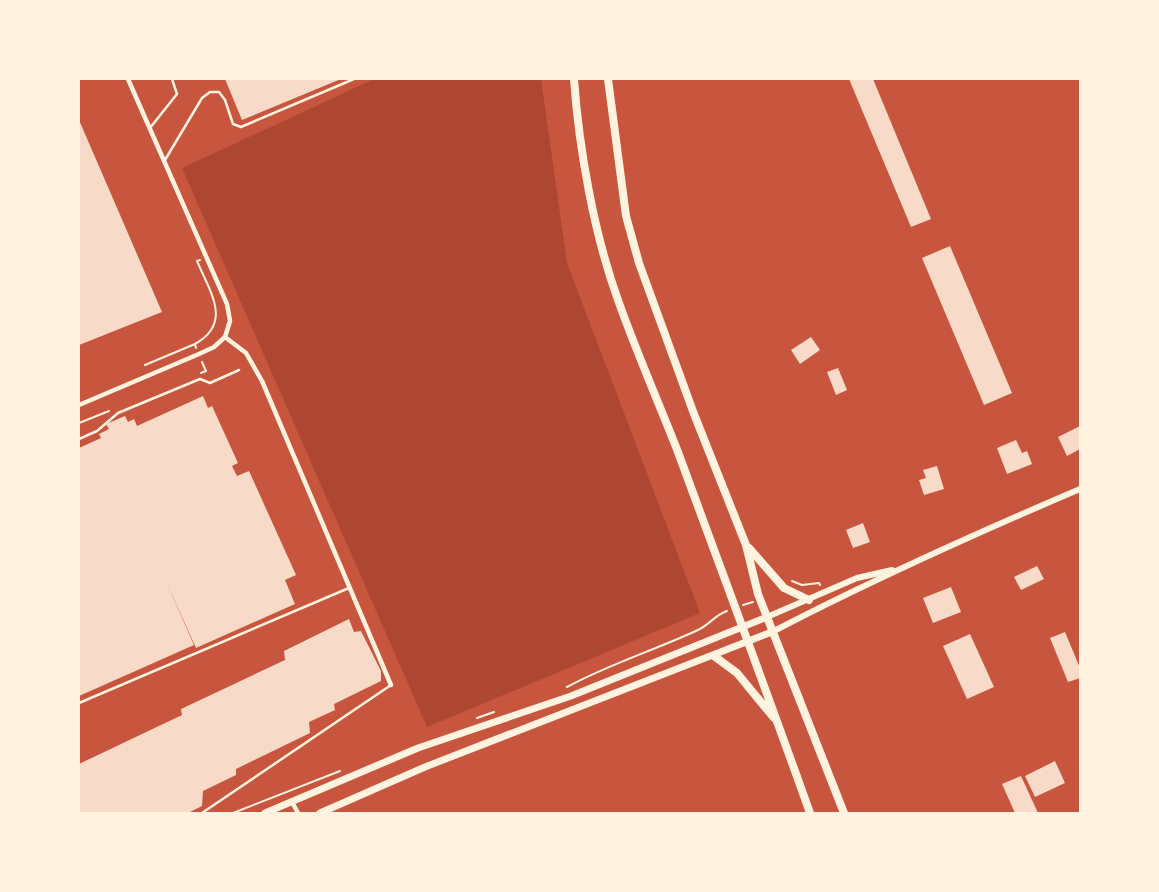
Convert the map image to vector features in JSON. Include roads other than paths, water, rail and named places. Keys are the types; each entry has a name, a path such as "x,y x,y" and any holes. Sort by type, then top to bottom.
{"highway":[{"path":"574,79 576,106 588,177 604,256 618,299 677,450 810,813"},
{"path":"608,79 626,216 639,263 694,414 746,545 760,599 844,813"},
{"path":"746,545 784,588 809,600"},
{"path":"714,656 737,673 778,724"}],"main road":[{"path":"320,813 425,767 748,643 863,589 900,568 1080,489"},
{"path":"265,813 418,748 570,696 824,594 857,578 900,568"}],"street":[{"path":"79,405 214,347 225,337 230,321 227,304 128,79"},
{"path":"225,337 246,353 262,381 391,685"},
{"path":"292,802 298,813"}],"lane":[{"path":"150,128 177,94 172,79"},
{"path":"164,162 202,98 210,92 218,92 225,100 233,124 241,127 354,79"},
{"path":"79,439 97,431 118,412 200,379 210,383 239,370"},
{"path":"79,703 350,587"},
{"path":"202,813 391,685"}]}
